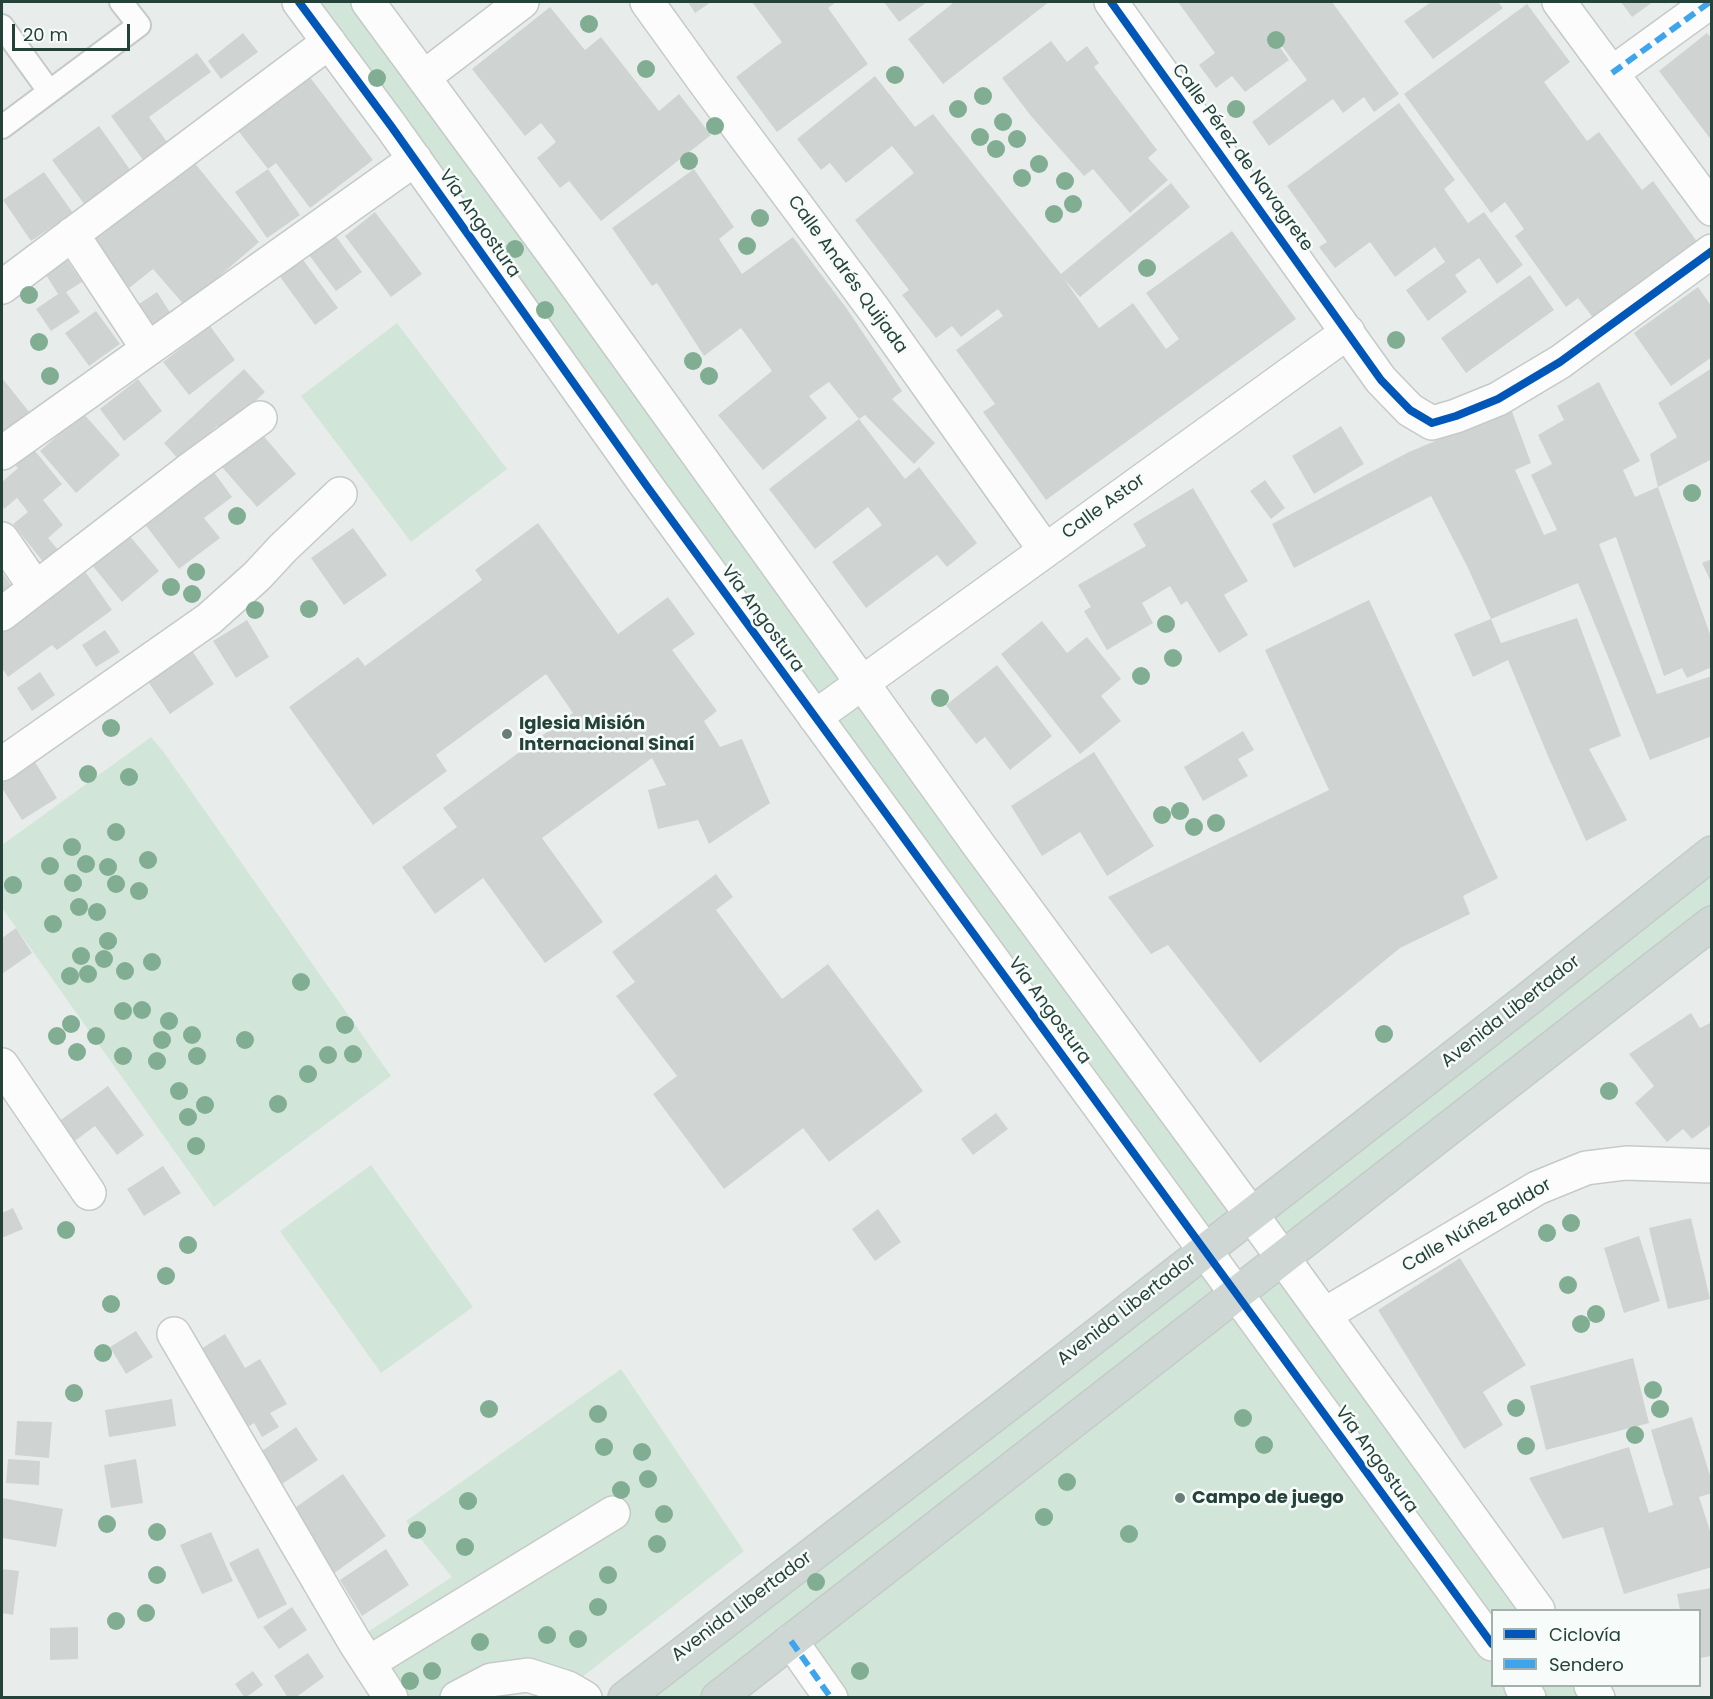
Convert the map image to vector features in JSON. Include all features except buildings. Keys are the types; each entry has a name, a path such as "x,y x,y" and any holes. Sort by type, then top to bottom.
{"main road":[{"name":"Avenida Libertador","path":"625,1698 1002,1409 1712,853"},
{"path":"718,1698 1712,923"}],"street":[{"name":"Vía Angostura","path":"299,2 415,159 646,485 1491,1643"},
{"path":"368,2 575,284 978,844 1251,1214 1537,1609"},
{"path":"424,77 522,2"},
{"name":"Calle Andrés Quijada","path":"647,2 875,311 1045,550"},
{"name":"Calle Pérez de Navagrete","path":"1111,2 1381,380 1410,410 1432,423 1498,399 1560,362 1712,251"},
{"path":"1559,2 1712,209"},
{"path":"1612,73 1710,2"},
{"path":"2,287 329,42"},
{"path":"2,453 415,159"},
{"path":"72,234 148,349"},
{"name":"Calle Astor","path":"815,717 1348,332"},
{"path":"2,614 260,418"},
{"path":"2,764 209,619 257,576 340,494"},
{"path":"2,539 35,587"},
{"path":"2,1065 89,1193"},
{"name":"Calle Núñez Baldor","path":"1324,1315 1537,1188 1586,1168 1626,1163 1712,1166"},
{"path":"174,1334 354,1641 370,1662 391,1698"},
{"path":"370,1662 613,1513"},
{"path":"791,1641 831,1698"},
{"path":"458,1698 491,1680 528,1675 568,1688 585,1698"}],"lane":[{"path":"2,127 139,25 121,2"},
{"path":"2,26 49,91"}],"green space":[{"path":"299,2 368,2 1251,1214 1711,853 1711,923 1282,1257 1251,1215 1204,1250"},
{"path":"397,323 507,469 411,542 301,396"},
{"path":"151,737 391,1076 214,1207 2,908 2,845"},
{"path":"371,1165 473,1307 381,1373 280,1231"},
{"name":"Campo de juego","path":"1204,1250 1236,1293 1282,1257 1537,1609 1491,1609 1491,1687 1592,1687 1598,1697 831,1697 791,1641 718,1697 625,1697"},
{"path":"621,1369 744,1551 568,1688 457,1697 389,1697 354,1641 452,1577 406,1521"}],"marked path":[{"path":"1612,73 1710,2"},
{"path":"791,1641 831,1698"}],"cycle path":[{"path":"299,2 391,126 646,485 1491,1643"},
{"path":"1111,2 1381,380 1410,410 1432,423 1498,399 1560,362 1712,251"}],"place":[{"name":"Iglesia Misión Internacional Sinaí","path":"507,734"},
{"name":"Campo de juego","path":"1180,1498"}]}
